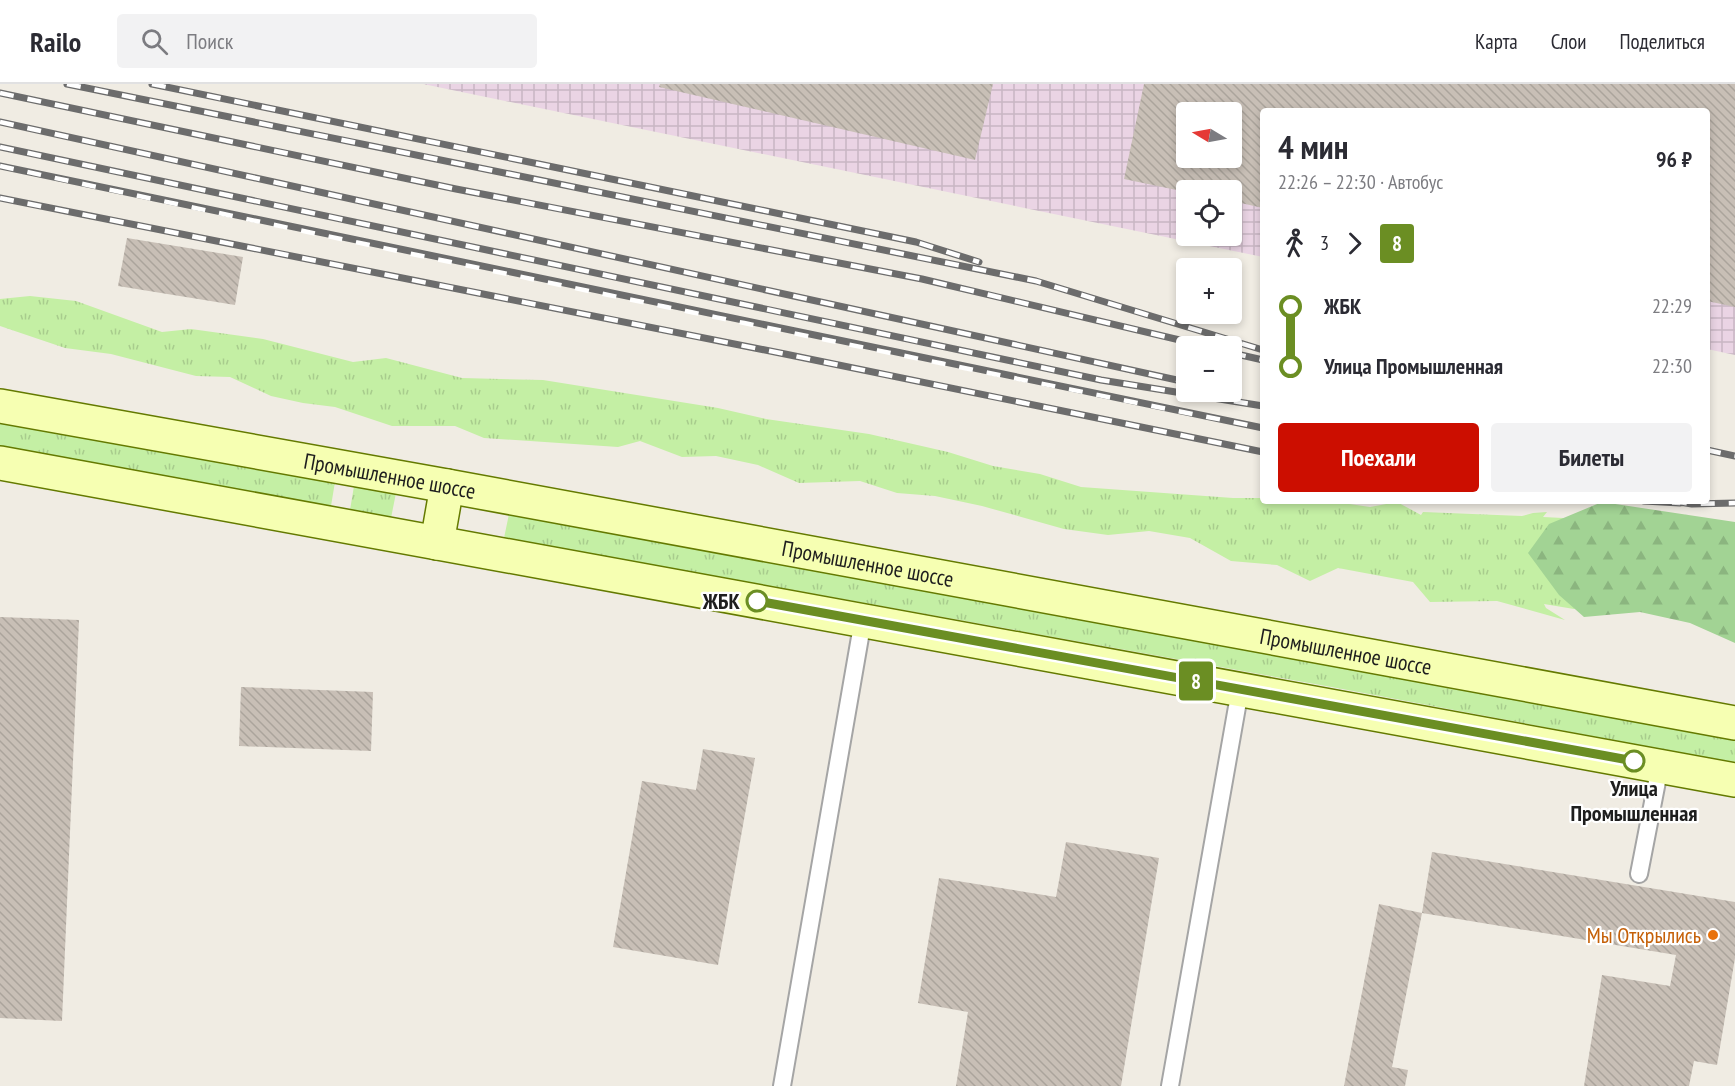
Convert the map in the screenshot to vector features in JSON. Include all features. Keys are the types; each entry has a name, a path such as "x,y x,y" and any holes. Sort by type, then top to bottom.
{"main road":[{"name":"Промышленное шоссе","path":"0,406 1735,723"},
{"path":"0,463 1735,780"},
{"path":"437,543 447,486"}],"lane":[{"path":"782,1086 863,620"},
{"path":"1170,1086 1240,690"},
{"path":"1639,874 1660,766"}],"shaded area":[{"path":"423,84 1735,84 1735,355 1710,350 1710,108 1260,108 1260,256 1210,246 1242,246 1242,180 1176,180 1176,239"}],"green space":[{"path":"30,296 76,301 162,332 191,329 263,339 353,362 386,358 462,378 543,380 718,408 766,419 869,434 948,452 993,466 1040,474 1081,487 1260,498 1260,504 1350,504 1370,507 1401,504 1421,515 1423,512 1522,516 1547,512 1543,517 1603,520 1613,590 1574,609 1544,604 1546,608 1565,620 1497,601 1430,602 1413,582 1338,568 1310,581 1277,565 1231,561 1190,538 1149,531 1108,535 1064,529 982,506 935,496 897,493 860,481 799,483 758,465 716,456 682,457 640,441 618,447 484,438 455,426 392,426 335,407 271,396 230,377 196,376 111,354 65,348 0,326 0,299"},
{"path":"0,422 335,482 331,506 0,446"},
{"path":"354,486 396,493 391,518 350,510"},
{"path":"1597,504 1615,504 1735,522 1735,643 1690,623 1640,612 1584,617 1559,595 1528,553 1549,524"},
{"path":"509,514 1735,740 1735,763 1337,688 504,538"}],"building":[{"path":"660,84 993,84 975,160 659,87"},
{"path":"1144,84 1735,84 1735,307 1710,302 1710,108 1260,108 1260,207 1242,203 1242,180 1176,180 1176,190 1124,179"},
{"path":"127,238 243,257 235,305 118,286"},
{"path":"0,617 79,620 62,1021 0,1018"},
{"path":"241,687 373,692 371,751 239,746"},
{"path":"703,749 755,758 718,965 613,947 642,781 696,790"},
{"path":"1066,842 1159,858 1121,1086 956,1086 968,1012 918,1003 939,878 1056,897"},
{"path":"1432,852 1735,902 1735,958 1717,1065 1694,1061 1689,1086 1584,1086 1602,975 1670,986 1676,955 1422,913"},
{"path":"1379,904 1422,913 1392,1067 1408,1070 1405,1086 1344,1086"}],"railway":[{"path":"67,84 1036,281 1260,349"},
{"path":"152,84 916,242 979,262"},
{"path":"0,93 456,189 922,279 1176,339"},
{"path":"0,122 1176,380"},
{"path":"0,147 1101,380 1260,406"},
{"path":"0,166 631,300 1260,427"},
{"path":"0,198 785,354 1260,451"},
{"path":"1242,355 1260,359"},
{"path":"1710,451 1735,456"},
{"path":"1710,504 1735,503"}],"bus line":[{"name":"8","path":"757,601 1634,761"}],"place":[{"name":"ЖБК","path":"757,601"},
{"name":"Улица Промышленная","path":"1634,761"},
{"name":"Мы Открылись","path":"1713,935"}]}
